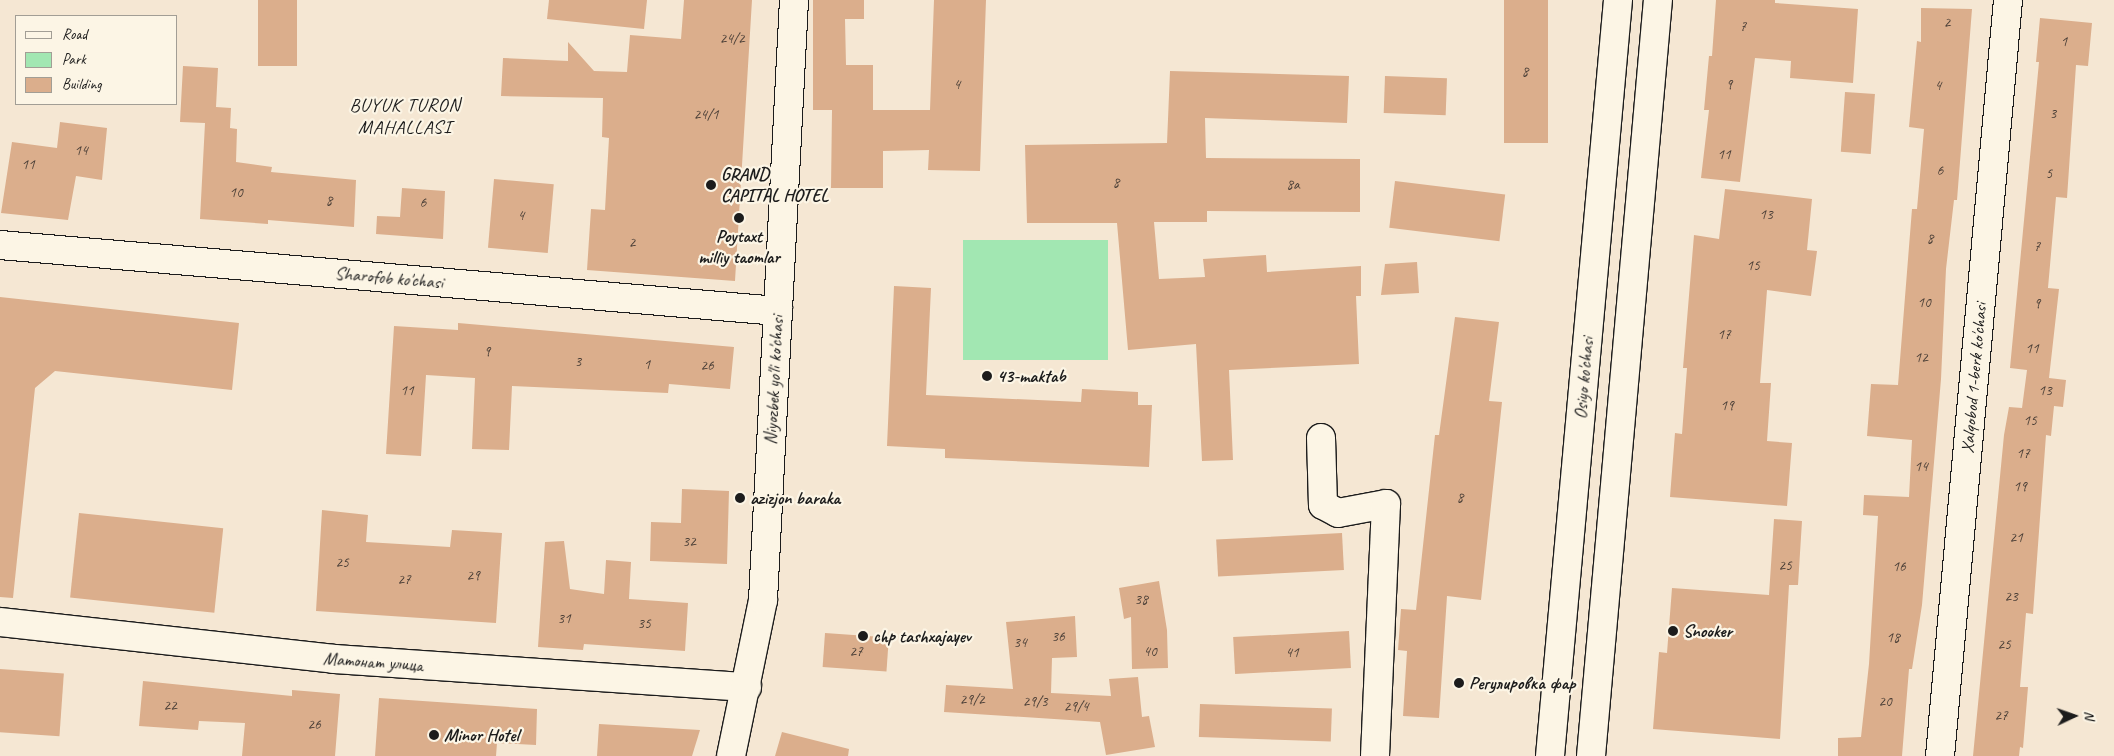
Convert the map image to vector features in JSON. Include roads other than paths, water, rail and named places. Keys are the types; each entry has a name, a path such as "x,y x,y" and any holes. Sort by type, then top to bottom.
{"street":[{"name":"Niyozbek yo'li ko'chasi","path":"731,756 747,687 763,600 794,0"},
{"name":"Osiyo ko'chasi","path":"1550,756 1618,0"},
{"path":"1591,756 1658,0"},
{"name":"Xalqobod 1-berk ko'chasi","path":"1940,756 2008,0"},
{"name":"Sharofob ko'chasi","path":"0,245 778,311"},
{"path":"1321,438 1323,505 1338,512 1386,504 1374,756"},
{"name":"Матонат улица","path":"0,622 334,659 747,687"}],"place":[{"name":"GRAND CAPITAL HOTEL","path":"711,185"},
{"name":"Poytaxt milliy taomlar","path":"739,218"},
{"name":"43-maktab","path":"987,376"},
{"name":"azizjon baraka","path":"740,498"},
{"name":"Snooker","path":"1673,631"},
{"name":"chp tashxajayev","path":"863,636"},
{"name":"Регулировка фар","path":"1459,683"},
{"name":"Minor Hotel","path":"434,735"}],"district":[{"name":"BUYUK TURON MAHALLASI","path":"405,117"}]}
